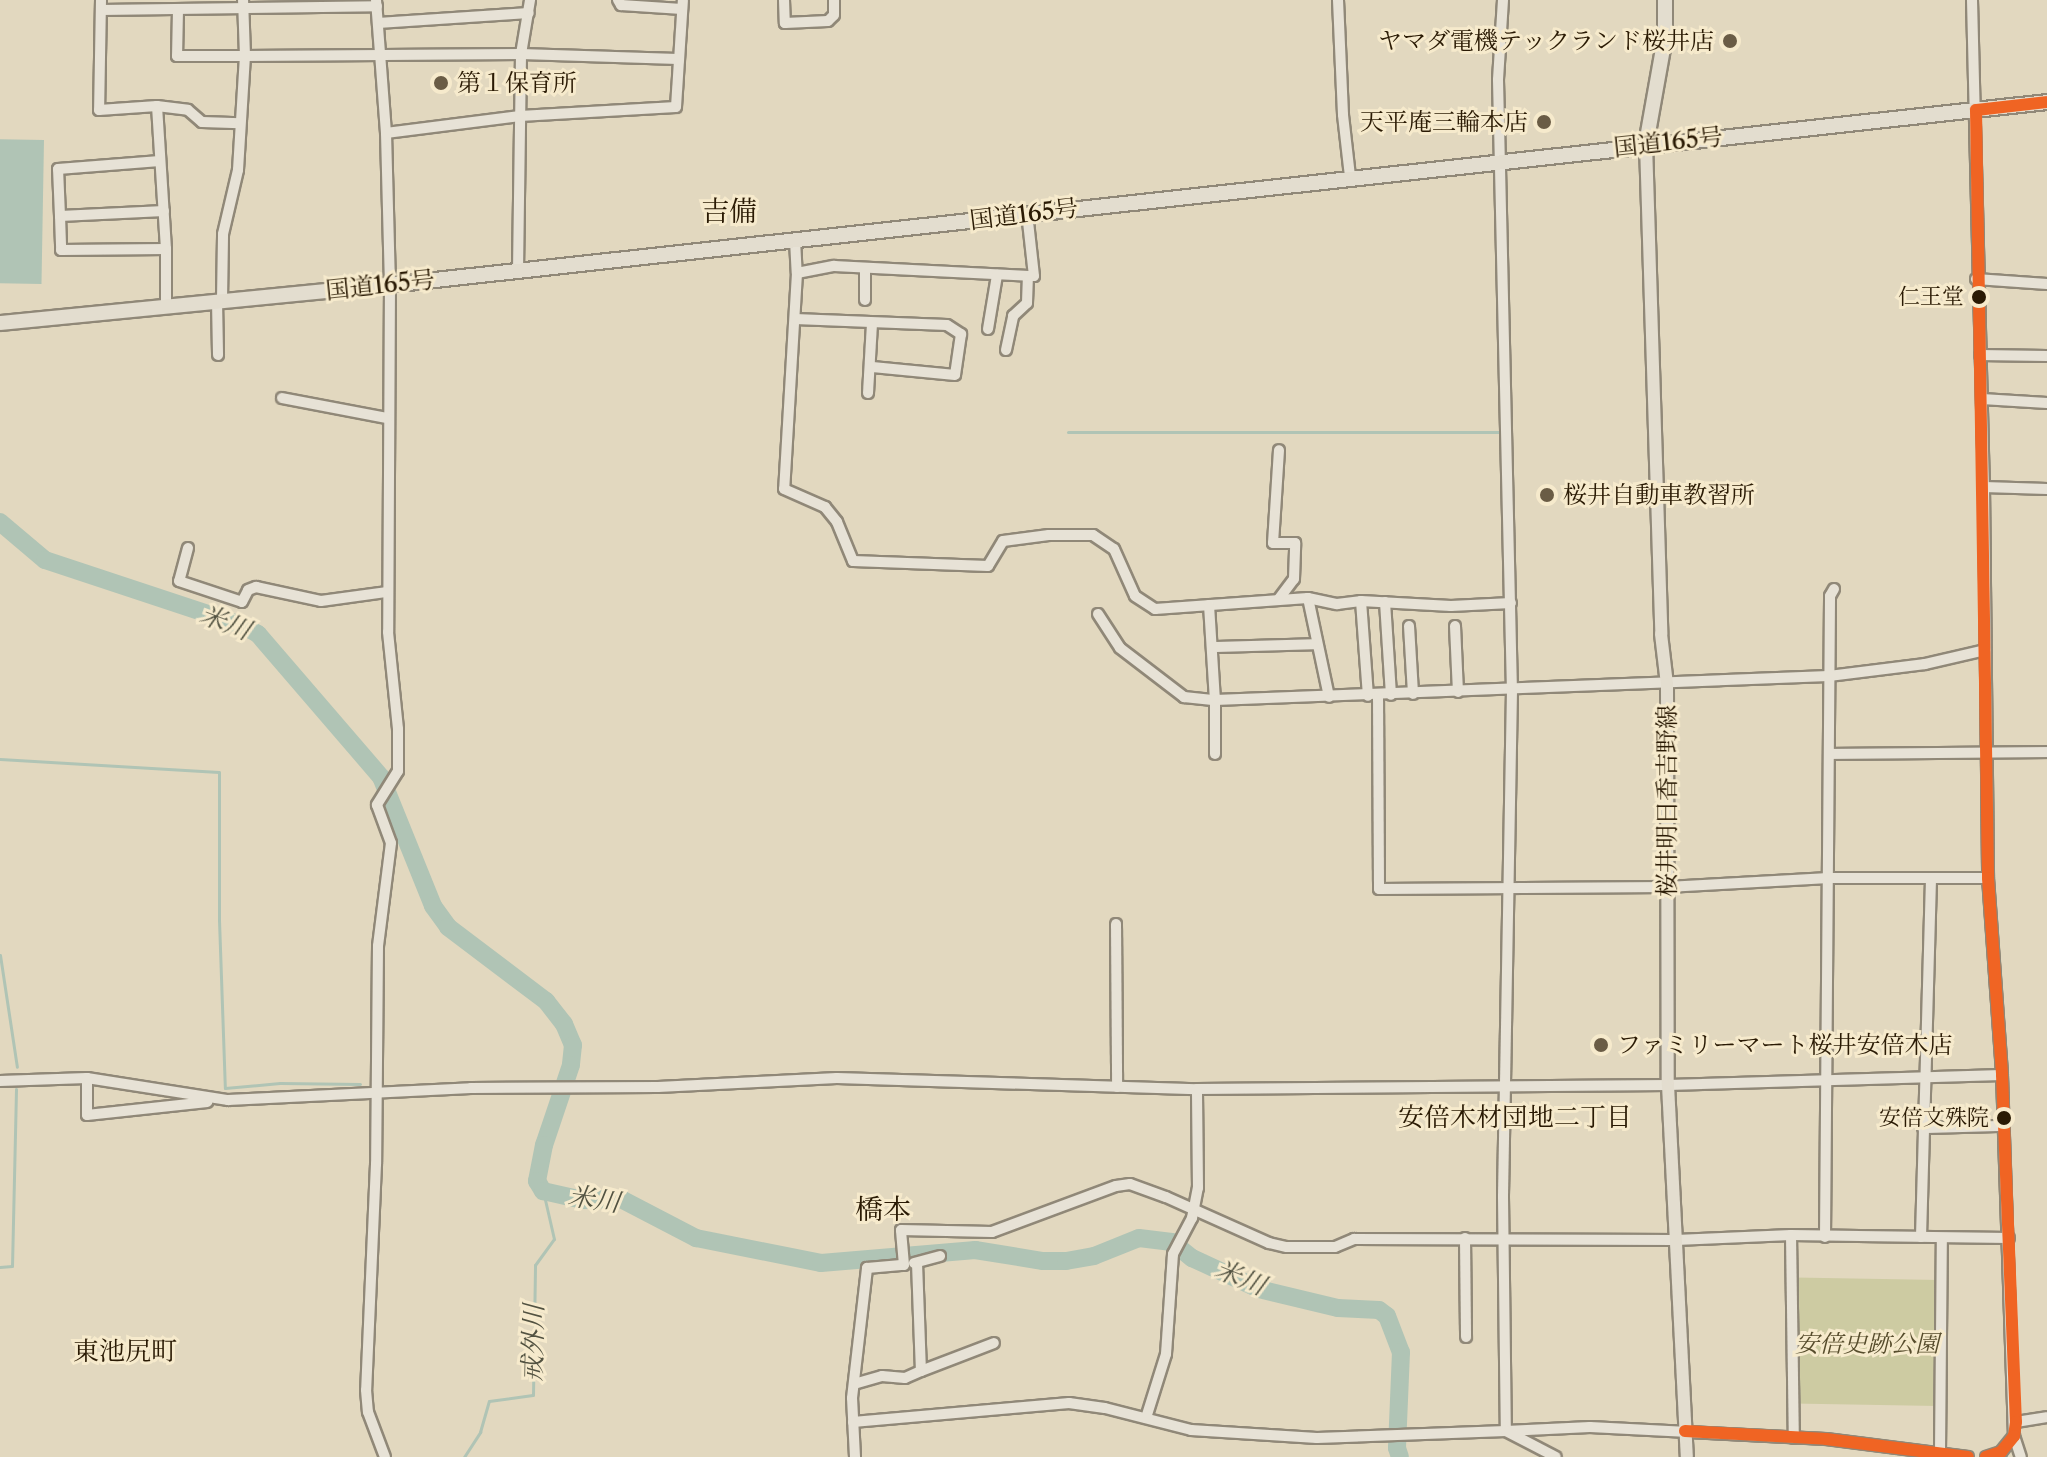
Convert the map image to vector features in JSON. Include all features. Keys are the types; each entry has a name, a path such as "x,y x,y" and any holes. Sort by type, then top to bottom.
{"highway":[{"path":"1646,144 1665,37 1665,0"},
{"name":"国道165号","path":"0,323 390,285 1350,176 2047,102"}],"main road":[{"name":"桜井明日香吉野線","path":"1646,144 1661,634 1667,684 1668,1085 1687,1457"}],"street":[{"path":"518,270 521,54 530,0"},
{"path":"386,133 520,116 676,107 683,4 621,5 618,0"},
{"path":"784,0 785,23 828,21 834,15 834,0"},
{"path":"1338,0 1343,115 1350,176"},
{"path":"1503,0 1498,80 1512,690 1506,886 1503,1238 1506,1431"},
{"path":"1972,0 1976,110 1976,279 1984,487 1988,878 2002,1075 2016,1422 2014,1436 2021,1457"},
{"path":"240,123 202,122 188,110 157,106 99,110 101,5 178,10 244,5 377,3 386,133 390,285 387,592 398,771 377,805 391,843 378,946 376,1164 366,1390 368,1412 385,1457"},
{"path":"218,355 223,234 234,198 245,56 244,5"},
{"path":"178,10 177,56 521,54 678,59"},
{"path":"378,23 529,13"},
{"path":"157,106 166,249 166,306"},
{"path":"160,161 58,169 61,250 166,249"},
{"path":"60,216 164,211"},
{"path":"797,273 834,266 1034,276 1027,213"},
{"path":"795,240 795,319 784,489 825,507 837,522 853,561 988,566 1003,541 1049,535 1093,535 1114,549 1128,586 1141,602 1155,609 1308,598 1337,604 1361,601 1451,606 1511,603"},
{"path":"865,268 865,300"},
{"path":"988,329 997,275"},
{"path":"1006,350 1013,316 1027,303 1028,276"},
{"path":"1976,279 2047,284"},
{"path":"795,319 947,325 961,334 955,375 872,367"},
{"path":"868,393 872,367 872,324"},
{"path":"1980,355 2047,356"},
{"path":"282,398 387,418"},
{"path":"1982,399 2047,403"},
{"path":"1278,600 1294,579 1295,543 1273,543 1279,450"},
{"path":"1984,487 2047,489"},
{"path":"188,548 179,581 242,602 248,590 256,587 321,601 387,592"},
{"path":"1825,1237 1830,596 1834,589"},
{"path":"1308,598 1329,697"},
{"path":"1361,601 1373,696 1379,889 1667,887 1829,878 1988,878"},
{"path":"1385,602 1391,695"},
{"path":"1209,605 1215,754"},
{"path":"1098,614 1120,648 1184,697 1215,700 1829,676 1925,664 1985,650"},
{"path":"1409,626 1413,694"},
{"path":"1455,626 1458,692"},
{"path":"1212,647 1317,644"},
{"path":"1829,754 2047,752"},
{"path":"1921,1237 1931,878"},
{"path":"1116,924 1117,1087"},
{"path":"87,1078 87,1115 228,1100 849,1078 1197,1089 1668,1085 2002,1075"},
{"path":"0,1081 87,1078 228,1100"},
{"path":"1146,1418 1166,1354 1173,1254 1195,1209 1198,1188 1197,1089"},
{"path":"1923,1128 2002,1126"},
{"path":"904,1265 901,1230 992,1232 1116,1186 1130,1184 1269,1243 1287,1247 1335,1247 1354,1239 1676,1240 1791,1235 2009,1238"},
{"path":"1791,1235 1794,1438"},
{"path":"1465,1238 1466,1337"},
{"path":"1940,1452 1942,1238"},
{"path":"855,1457 854,1384 867,1268 917,1263 940,1256"},
{"path":"917,1263 921,1371"},
{"path":"854,1384 882,1376 905,1378 994,1343"},
{"path":"853,1422 1069,1403 1191,1430 1317,1438 1590,1427 1794,1438 1968,1457"},
{"path":"2016,1422 2047,1417"},
{"path":"1506,1431 1556,1457"},
{"path":"1986,1457 2001,1452 2014,1436"}],"green space":[{"name":"安倍史跡公園","path":"1795,1277 1940,1280 1938,1406 1793,1403"}],"shaded area":[{"path":"0,139 44,140 41,284 0,283"}],"waterway":[{"path":"1068,432 1501,432"},
{"name":"米川","path":"0,522 45,560 244,626 258,634 381,777 433,906 448,927 546,1001 564,1024 573,1045 571,1065 544,1145 537,1181 543,1191 583,1200 621,1199 696,1238 821,1263 975,1250 1043,1261 1066,1261 1094,1256 1139,1238 1172,1242 1192,1258 1259,1289 1338,1308 1379,1310 1387,1316 1401,1352 1397,1448 1400,1457"},
{"path":"0,759 219,772 219,920 225,1088 280,1083 360,1084"},
{"path":"0,955 17,1067"},
{"path":"0,1267 12,1266 16,1089"},
{"name":"戒外川","path":"464,1457 480,1432 489,1401 533,1395 535,1265 554,1239 543,1191"}],"transit line":[{"path":"1976,110 2047,102"},
{"path":"1976,110 1988,878 2002,1075 2016,1422 2014,1436 2001,1452 1986,1457"},
{"path":"1685,1431 1826,1439 1968,1457"}],"place":[{"name":"ヤマダ電機テックランド桜井店","path":"1730,41"},
{"name":"第１保育所","path":"441,83"},
{"name":"天平庵三輪本店","path":"1544,122"},
{"name":"仁王堂","path":"1979,297"},
{"name":"桜井自動車教習所","path":"1547,495"},
{"name":"ファミリーマート桜井安倍木店","path":"1601,1045"},
{"name":"安倍文殊院","path":"2004,1118"}],"district":[{"name":"吉備","path":"729,211"},
{"name":"安倍木材団地二丁目","path":"1515,1118"},
{"name":"橋本","path":"883,1209"},
{"name":"東池尻町","path":"125,1352"}]}
